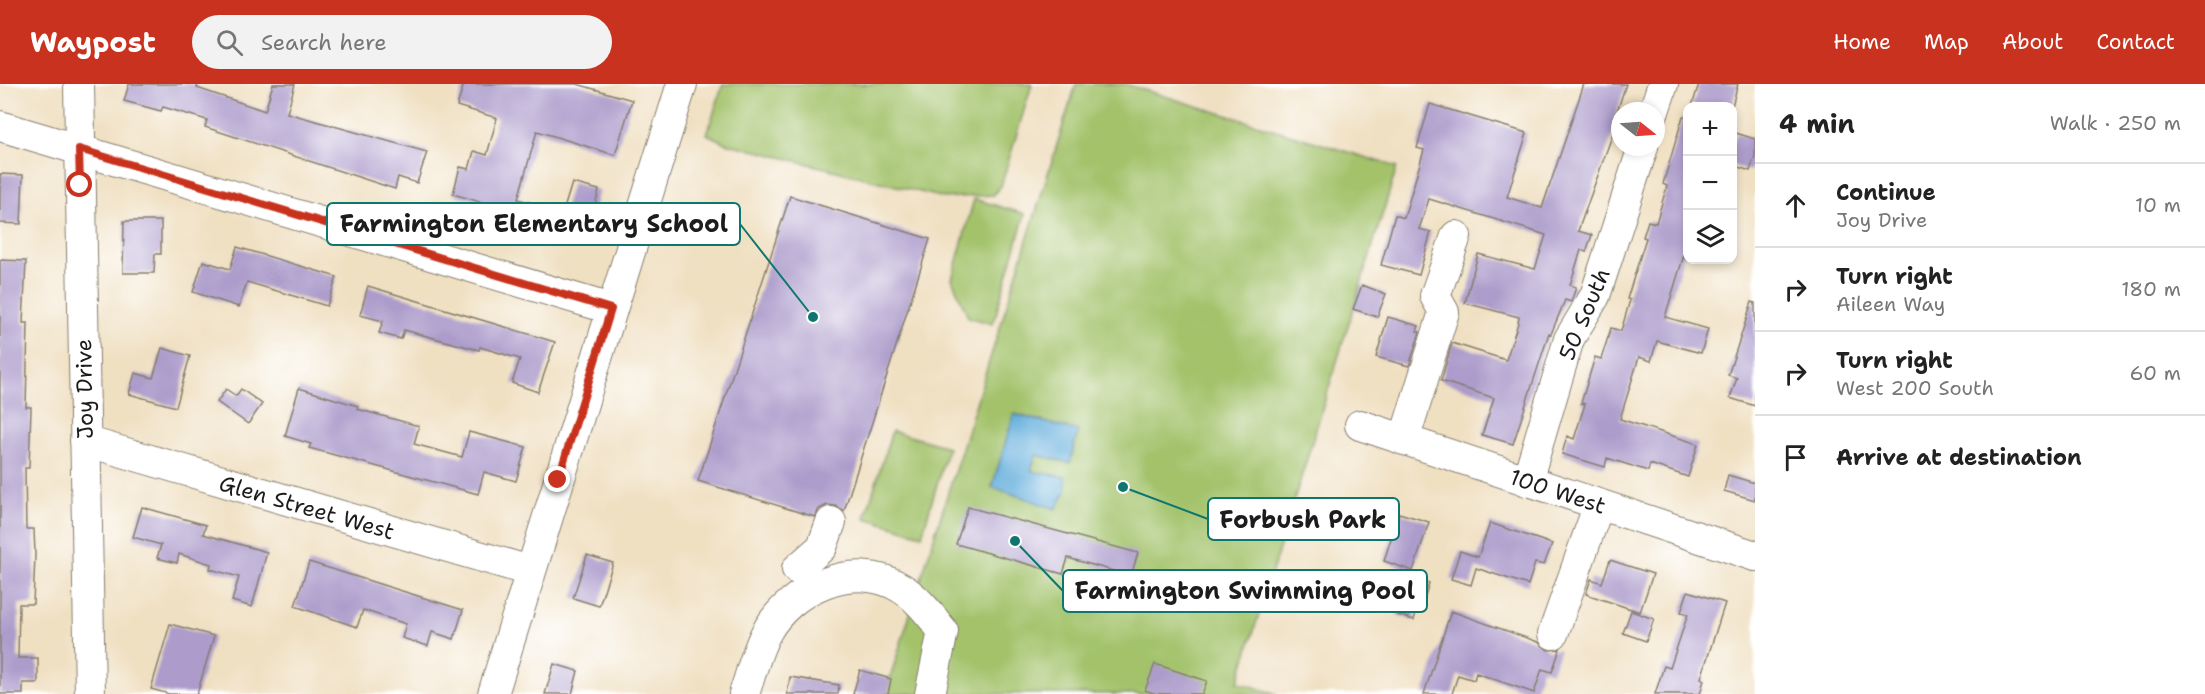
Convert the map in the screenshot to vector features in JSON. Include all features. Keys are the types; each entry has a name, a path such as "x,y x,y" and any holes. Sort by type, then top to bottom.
{"street":[{"name":"Joy Drive","path":"79,84 90,694"},
{"path":"493,694 682,84"},
{"path":"1657,102 1663,84"},
{"path":"0,126 611,309"},
{"name":"50 South","path":"1527,481 1569,339 1595,297 1640,156"},
{"path":"1404,440 1444,312 1435,296 1456,236"},
{"name":"100 West","path":"1360,425 1755,556"},
{"name":"Glen Street West","path":"85,441 530,572"},
{"path":"1553,634 1599,504"},
{"path":"796,569 822,547 831,522"},
{"path":"744,694 766,634 791,603 812,588 841,578 862,575 901,588 928,612 943,631 930,694"}],"green space":[{"path":"723,84 1032,84 1001,186 993,195 944,198 725,143 707,134"},
{"path":"1076,84 1125,84 1397,167 1238,682 1277,694 885,694"},
{"path":"974,199 1025,214 993,324 968,317 952,279"},
{"path":"892,431 948,447 922,535 865,518"}],"water":[{"path":"1014,414 1078,431 1070,463 1036,455 1031,471 1065,477 1066,491 1056,509 992,487"}],"building":[{"path":"129,84 198,84 197,88 265,111 273,84 295,84 287,113 427,152 417,183 398,177 395,189 205,127 207,120 163,107 161,111 124,101"},
{"path":"464,84 577,84 632,100 615,155 537,131 518,199 563,212 572,183 599,190 584,245 538,232 540,227 489,213 491,205 453,194 460,167 469,169 474,151 487,155 497,118 457,106"},
{"path":"1584,84 1626,84 1620,102 1611,102 1611,139 1578,231 1592,235 1586,252 1581,250 1570,285 1576,287 1571,302 1565,300 1551,334 1549,333 1513,444 1482,435 1494,398 1441,381 1452,343 1506,360 1518,323 1519,317 1465,303 1478,254 1535,269 1546,235 1429,199 1419,229 1431,232 1419,275 1381,265 1395,215 1404,218 1424,150 1417,148 1430,104 1527,133 1507,197 1542,208"},
{"path":"1699,84 1738,84 1733,102 1693,102"},
{"path":"1683,116 1683,258 1665,317 1708,329 1701,353 1657,341 1651,361 1639,357 1620,419 1698,444 1688,477 1650,464 1648,471 1607,458 1605,467 1562,454 1567,436 1574,439 1585,404 1581,403 1595,357 1601,359 1611,328 1621,331 1630,300 1627,299 1646,238 1643,237 1648,221 1656,223 1667,186 1663,184"},
{"path":"1737,133 1755,139 1755,156 1750,171 1737,167"},
{"path":"0,174 23,175 21,224 0,223"},
{"path":"790,196 930,239 844,511 836,506 827,505 819,509 815,517 698,481"},
{"path":"124,221 161,221 161,254 155,254 154,273 123,273"},
{"path":"237,247 337,277 327,306 247,282 239,307 193,292 203,261 230,269"},
{"path":"0,260 26,261 23,323 28,323 26,407 31,407 29,468 25,468 26,529 34,529 35,555 33,604 19,604 18,658 38,658 38,683 23,683 23,694 0,694"},
{"path":"1362,285 1386,294 1377,317 1353,309"},
{"path":"368,286 555,342 538,392 512,383 520,359 480,347 479,350 404,330 401,339 379,333 383,321 360,315"},
{"path":"1752,302 1755,303 1755,406 1730,398 1737,378 1728,375"},
{"path":"1388,317 1419,326 1417,331 1420,332 1409,366 1376,357"},
{"path":"162,348 190,356 176,407 129,394 135,373 153,378"},
{"path":"299,388 358,406 357,409 419,426 414,444 462,457 469,432 526,447 516,481 484,472 478,494 309,448 311,444 285,436"},
{"path":"226,389 236,396 241,389 262,404 248,424 217,402"},
{"path":"1728,475 1755,483 1755,500 1724,491"},
{"path":"142,507 206,525 203,534 267,552 252,607 232,601 239,577 210,569 211,564 179,554 177,563 157,558 161,545 133,537"},
{"path":"968,507 1138,553 1131,576 1068,558 1063,574 956,544"},
{"path":"1399,513 1429,522 1413,571 1384,561"},
{"path":"1490,523 1552,544 1544,565 1535,563 1528,585 1476,568 1471,585 1451,579 1460,551 1478,557"},
{"path":"587,555 613,563 599,606 573,598"},
{"path":"1610,560 1653,574 1640,612 1586,594 1591,579 1602,583"},
{"path":"309,562 463,610 454,639 432,632 428,646 402,638 406,624 363,610 357,627 295,606"},
{"path":"1401,574 1429,583 1421,610 1417,609 1414,620 1397,615 1400,602 1393,600"},
{"path":"1688,591 1725,603 1701,678 1704,680 1700,694 1655,694 1664,666 1670,668 1688,614 1681,612"},
{"path":"1451,611 1538,642 1548,650 1560,649 1552,672 1542,669 1534,693 1476,673 1474,680 1458,675 1452,694 1424,694"},
{"path":"1631,611 1654,619 1646,641 1623,633"},
{"path":"170,624 214,636 197,694 169,694 151,689"},
{"path":"554,664 578,671 572,694 545,694"},
{"path":"1155,664 1207,681 1202,694 1156,694 1145,690"},
{"path":"860,670 891,679 888,694 853,694"},
{"path":"790,677 839,685 838,694 787,694"}],"place":[{"name":"Farmington Elementary School","path":"813,317"},
{"name":"Forbush Park","path":"1123,487"},
{"name":"Farmington Swimming Pool","path":"1015,541"}],"route":[{"path":"80,185 79,149 611,309 558,480"}]}
